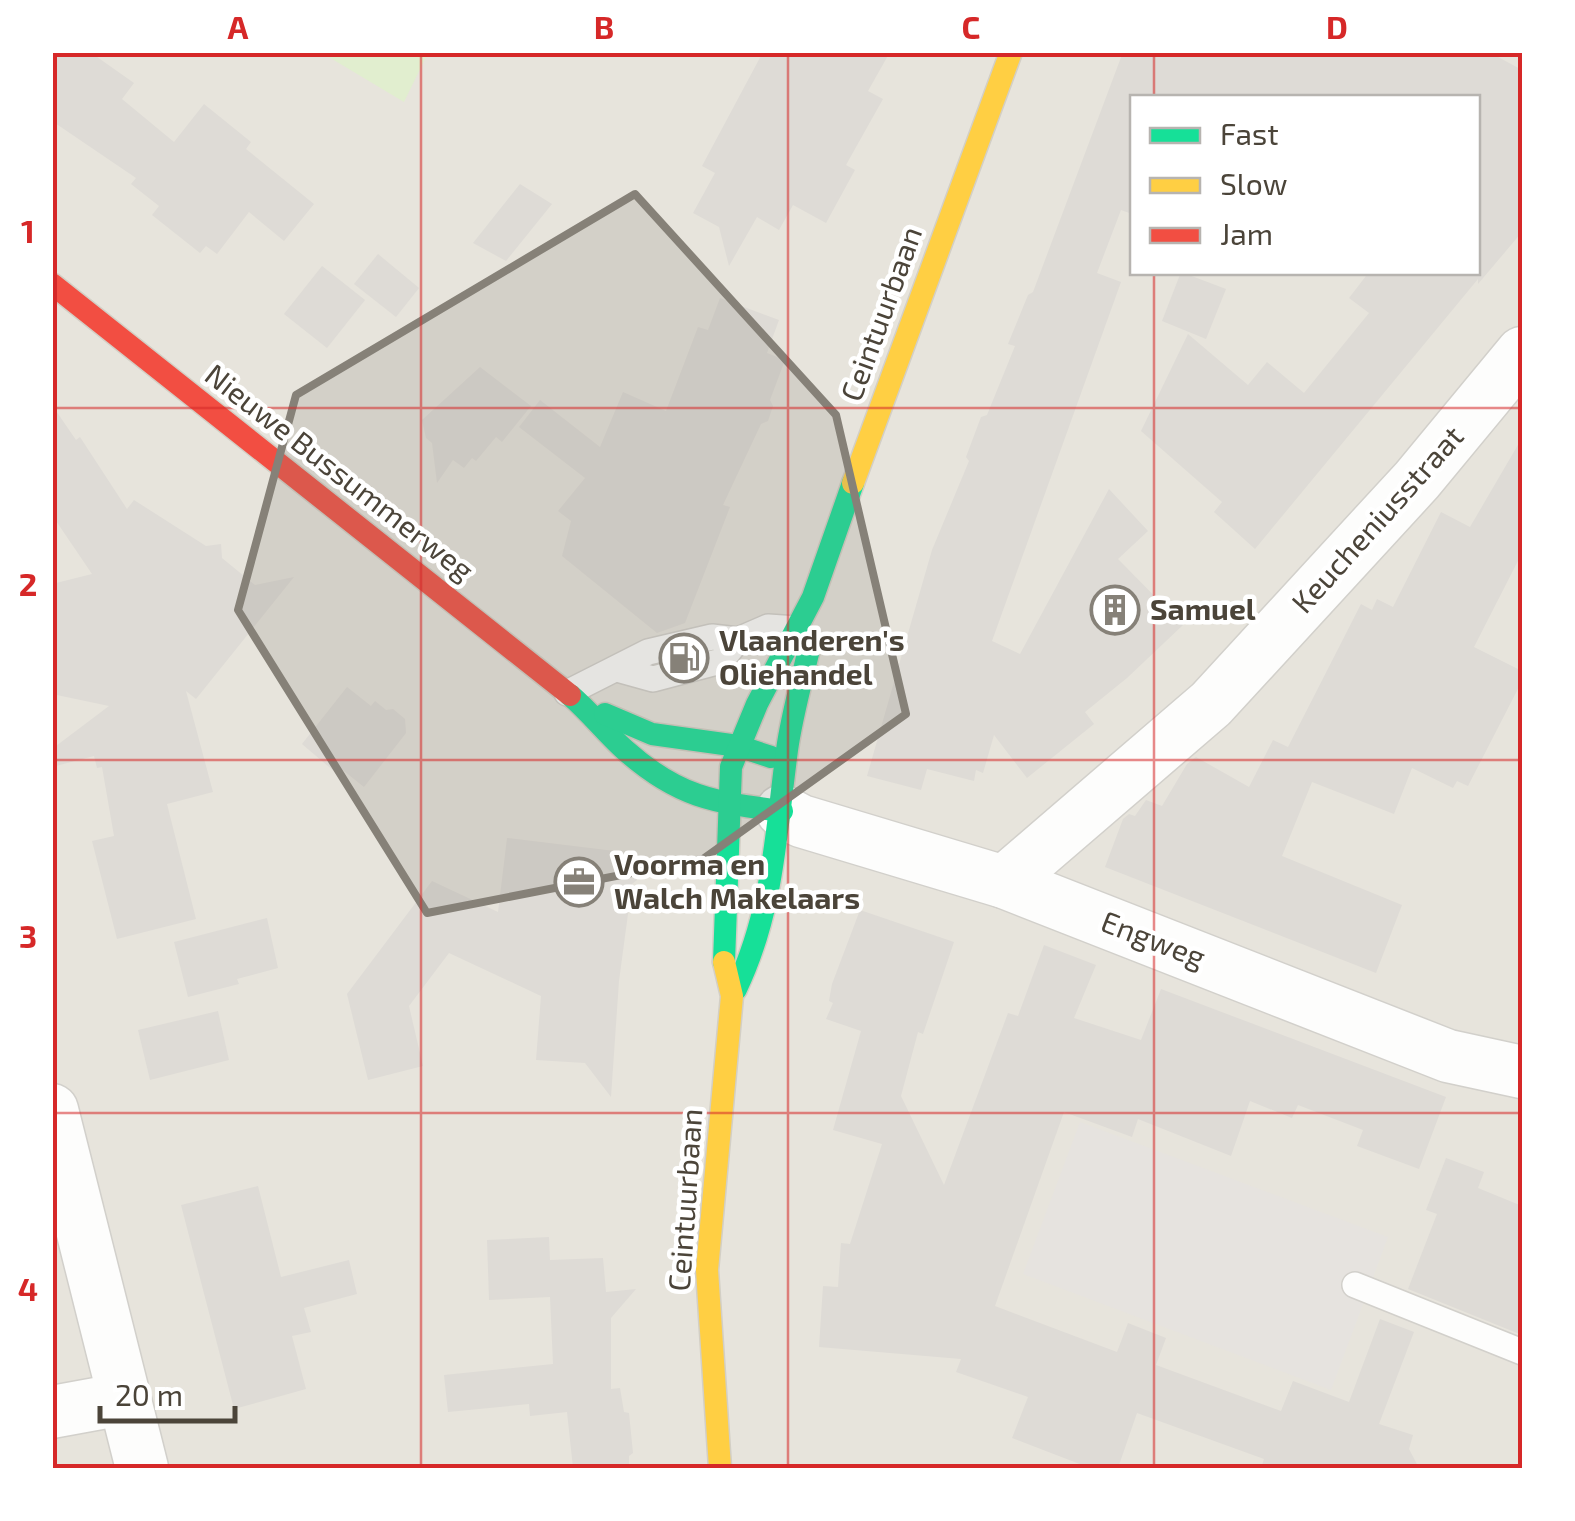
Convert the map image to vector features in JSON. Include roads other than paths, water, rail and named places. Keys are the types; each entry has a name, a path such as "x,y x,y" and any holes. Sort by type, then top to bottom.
{"main road":[{"name":"Ceintuurbaan","path":"732,996 750,965 779,845 803,632 813,597 1012,52"},
{"name":"Nieuwe Bussummerweg","path":"52,284 577,701 601,728 659,776 705,799 728,803 784,787"},
{"name":"Ceintuurbaan","path":"720,1468 707,1270 732,996 723,957 731,768 738,746 803,632"},
{"name":"Nieuwe Bussummerweg","path":"577,701 652,734 738,746 784,787"}],"street":[{"name":"Keucheniusstraat","path":"1004,882 1211,704 1418,480 1522,354"},
{"name":"Engweg","path":"784,787 800,821 1004,882 1448,1056 1522,1072"},
{"path":"52,1110 142,1468"},
{"path":"52,1412 124,1399"},
{"path":"720,1468 746,1468"}],"lane":[{"path":"577,701 617,669 653,679 722,661 738,640 768,627 803,632"},
{"path":"1355,1286 1522,1352"}],"place":[{"name":"Samuel","path":"1115,610"},
{"name":"Vlaanderen's Oliehandel","path":"684,658"},
{"name":"Voorma en Walch Makelaars","path":"579,882"}]}
